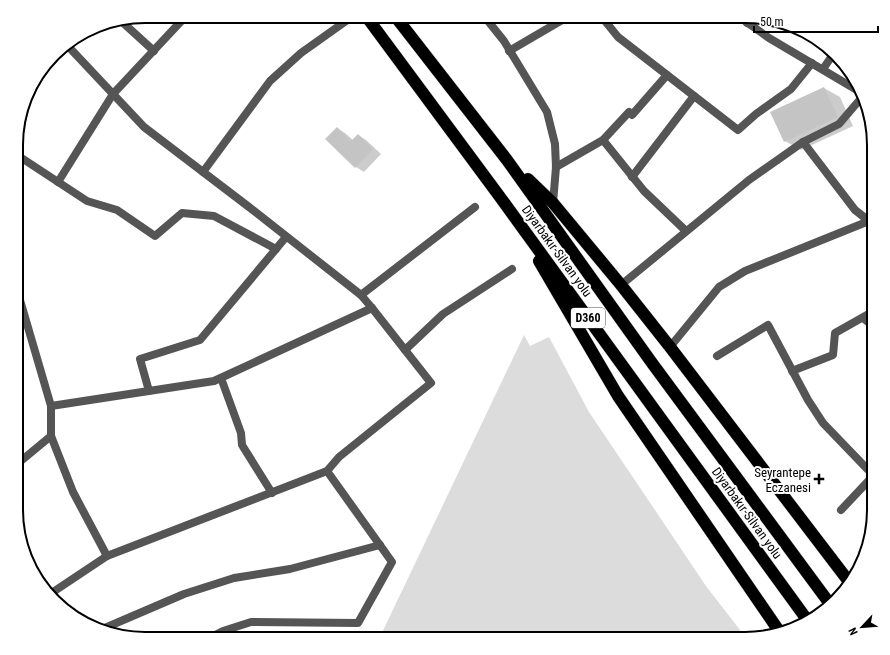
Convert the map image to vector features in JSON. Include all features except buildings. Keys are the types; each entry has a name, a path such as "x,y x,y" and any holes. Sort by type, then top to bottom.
{"highway":[{"name":"Diyarbakır-Silvan yolu","path":"371,23 500,197 804,616"},
{"name":"Diyarbakır-Silvan yolu","path":"400,23 507,160 652,363 827,600"},
{"path":"507,160 553,203 621,284 846,578"},
{"path":"500,197 618,396 776,628"}],"street":[{"path":"58,182 113,94 180,23"},
{"path":"203,172 270,81 301,53 343,23"},
{"path":"490,23 504,41 547,112 555,144 556,167 553,203"},
{"path":"509,51 557,23"},
{"path":"607,23 618,37 738,130 756,114 791,89 812,63"},
{"path":"753,23 769,38 853,87"},
{"path":"125,25 154,51"},
{"path":"54,592 107,556 327,471 339,457 431,383 361,296 144,127 70,49"},
{"path":"823,69 830,58"},
{"path":"556,167 603,140 629,112 632,116 668,75"},
{"path":"632,177 694,96"},
{"path":"621,284 749,180 803,142 839,124 859,101"},
{"path":"603,140 644,191 686,231"},
{"path":"803,142 855,210 867,219"},
{"path":"23,158 87,201 117,210 155,236 182,213 214,216 276,249"},
{"path":"361,296 475,207"},
{"path":"670,347 719,287 745,271 867,225"},
{"path":"149,391 140,359 200,340 286,237"},
{"path":"404,350 443,314 512,269"},
{"path":"51,406 214,382 372,308"},
{"path":"23,310 51,406 51,436 73,492 107,556"},
{"path":"792,371 833,355 835,333 867,315"},
{"path":"863,318 867,321"},
{"path":"717,356 768,325 808,400 823,422 867,468"},
{"path":"221,378 241,433 242,445 272,493"},
{"path":"23,459 51,436"},
{"path":"219,632 251,622 358,623 392,562 327,471"},
{"path":"840,510 867,482"},
{"path":"108,626 184,594 234,578 290,569 380,545"}],"shaded area":[{"path":"524,335 530,346 549,337 589,412 706,586 742,632 382,632"}],"place":[{"name":"Seyrantepe Eczanesi","path":"819,479"}]}
